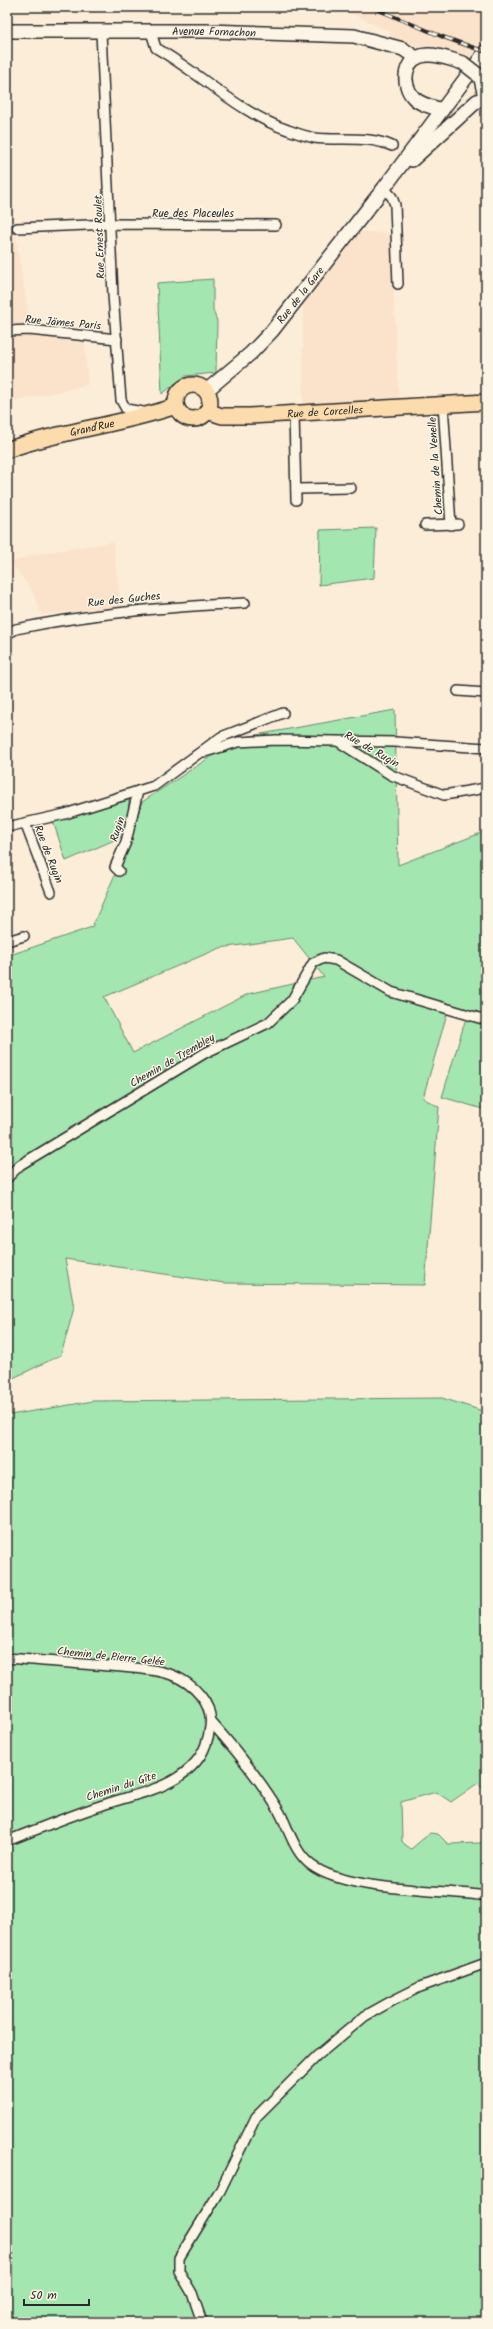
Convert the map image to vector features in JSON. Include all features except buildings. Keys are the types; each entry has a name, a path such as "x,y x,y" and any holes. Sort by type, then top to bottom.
{"main road":[{"name":"Avenue Fornachon","path":"7,31 151,32 208,30 354,36 403,48 416,58"},
{"name":"Rue de la Gare","path":"206,391 251,353 272,331 384,188 486,51"},
{"name":"Rue de la Gare","path":"384,188 485,93 477,74 463,64 432,55 416,58"},
{"path":"416,58 409,66 405,76 408,91 419,101 442,110"},
{"path":"197,385 206,391 210,401 207,411 198,418 187,418 182,415 176,406 177,394 185,386 197,385"},
{"name":"Rue de Corcelles","path":"207,411 235,416 294,414 486,402"},
{"name":"Grand'Rue","path":"7,450 52,436 155,413 176,406"}],"street":[{"name":"Rue Ernest Roulet","path":"101,32 111,224 113,295 123,406 133,411 155,413"},
{"path":"151,32 156,48 184,64 246,109 286,130 314,138 359,138 384,142 392,146"},
{"path":"384,188 392,197 395,205 398,284"},
{"name":"Rue des Placeules","path":"17,228 111,224 276,225"},
{"name":"Rue Jämes Paris","path":"7,331 29,330 117,339"},
{"name":"Chemin de la Venelle","path":"425,525 455,525 443,404"},
{"path":"294,414 296,500"},
{"path":"296,489 351,488"},
{"name":"Rue des Guches","path":"7,634 16,629 91,615 165,607 245,603"},
{"path":"458,691 486,693"},
{"name":"Rue de Rugin","path":"7,827 66,814 138,791 162,781 198,755 204,748 221,737 283,713"},
{"name":"Rue de Rugin","path":"198,755 238,742 276,740 339,742 391,775 444,794 486,788"},
{"path":"339,742 395,742 486,748"},
{"name":"Rugin","path":"119,871 115,867 126,842 138,791"},
{"name":"Rue de Rugin","path":"24,823 51,892"},
{"path":"7,941 24,936"},
{"name":"Chemin de Trembley","path":"7,1178 20,1165 205,1053 268,1023 292,1000 313,962 324,958 336,960 391,992 486,1020"},
{"name":"Chemin de Pierre Gelée","path":"7,1658 147,1669 172,1675 189,1684 201,1696 211,1722"},
{"path":"211,1722 255,1774 279,1812 301,1855 311,1865 332,1875 352,1881 402,1888 457,1891 486,1896"},
{"name":"Chemin du Gîte","path":"7,1841 65,1818 162,1786 177,1778 188,1771 202,1755 208,1742 211,1722"},
{"path":"202,2322 192,2293 179,2271 179,2258 220,2192 256,2117 317,2056 365,2016 420,1987 486,1963"}],"shaded area":[{"path":"338,7 384,7 389,10 390,7 466,7 486,11 486,35 481,40 486,43 486,63 390,38 390,32"},
{"path":"7,194 15,230 30,325 84,332 88,385 7,403"},
{"path":"359,231 391,234 399,400 303,409 303,303"},
{"path":"113,542 121,606 42,615 31,589 11,563 33,554"}],"green space":[{"path":"213,279 213,310 217,321 216,373 185,376 162,394 157,283"},
{"path":"376,528 374,578 319,585 320,530"},
{"path":"395,710 398,865 486,831 486,1022 448,1010 423,1098 439,1107 425,1285 224,1283 65,1259 74,1308 61,1355 7,1381 7,998 11,992 7,979 7,956 92,927 130,840 142,802 239,738","holes":["293,938 324,977 248,994 133,1053 104,997 220,948"]},
{"path":"129,800 126,835 66,861 53,821"},
{"path":"466,1018 486,1024 486,1110 442,1097"},
{"path":"442,1398 486,1412 486,1793 478,1783 451,1802 436,1792 401,1802 402,1842 411,1849 430,1833 438,1834 448,1844 481,1843 486,1834 486,2322 7,2322 7,1409 10,1415 93,1401"}],"railway":[{"path":"371,7 443,37 486,52"}]}
